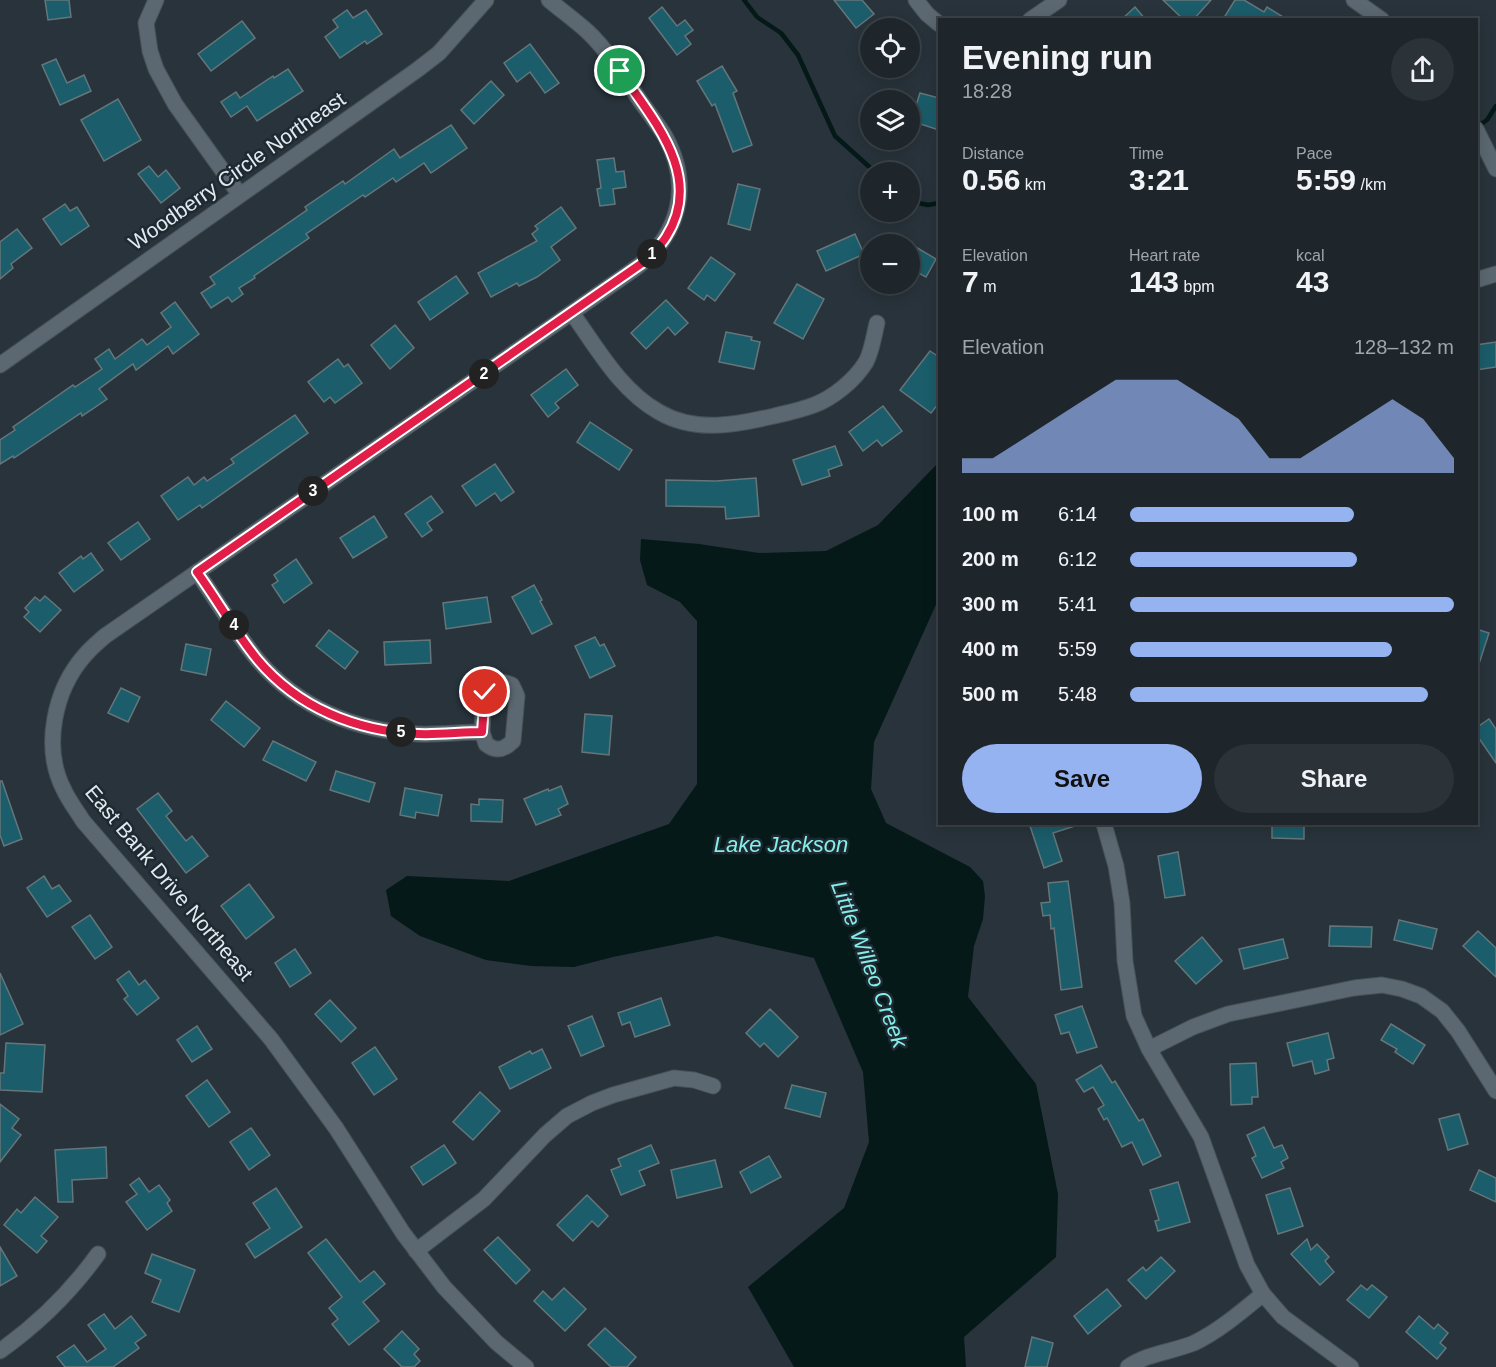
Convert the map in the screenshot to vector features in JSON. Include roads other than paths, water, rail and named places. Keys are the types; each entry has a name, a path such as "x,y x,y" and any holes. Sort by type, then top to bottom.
{"street":[{"path":"156,0 146,23 150,51 156,69 175,104 240,195"},
{"name":"Woodberry Circle Northeast","path":"0,365 439,53 486,0"},
{"name":"East Bank Drive Northeast","path":"526,1367 496,1342 444,1287 416,1251 336,1128 291,1064 252,1015 83,821 63,789 53,754 54,719 69,680 84,655 105,636 648,259 666,237 677,214 680,190 678,167 665,137 633,90 589,33 549,0"},
{"path":"916,0 938,23"},
{"path":"1033,18 1059,0"},
{"path":"1354,0 1379,18"},
{"path":"1478,133 1496,168"},
{"path":"1478,279 1496,274"},
{"path":"572,313 615,374 632,392 660,413 675,420 701,426 724,425 765,418 813,406 831,397 851,380 866,361 877,323"},
{"path":"197,572 257,658 276,679 310,705 329,715 365,727 419,734 482,732"},
{"path":"1104,825 1118,875 1125,961 1134,1016 1149,1049 1201,1137 1247,1265 1263,1294 1283,1317 1351,1367"},
{"path":"1149,1049 1193,1027 1228,1014 1354,988 1382,985 1402,988 1421,996 1443,1011 1496,1091"},
{"path":"416,1251 484,1199 545,1135 567,1116 603,1099 674,1078 694,1080 713,1086"},
{"path":"0,1351 53,1308 79,1280 98,1254"},
{"path":"1128,1367 1140,1358 1191,1344 1211,1335 1263,1294"}],"water":[{"name":"Lake Jackson","path":"938,463 938,600 874,742 871,789 886,823 970,867 983,881 985,896 983,919 974,946 968,997 1036,1084 1058,1194 1056,1257 964,1337 966,1367 794,1367 748,1287 844,1208 869,1142 863,1072 814,958 717,936 574,967 531,966 486,960 420,936 391,916 386,890 407,876 509,881 669,824 697,784 697,621 680,602 647,585 640,560 641,539 699,544 759,553 826,551 878,525"}],"waterway":[{"name":"Little Willeo Creek","path":"744,0 757,17 781,33 798,55 835,136 864,162"},
{"path":"1478,126 1487,120 1496,106"},
{"name":"Little Willeo Creek","path":"920,203 938,203"}]}
